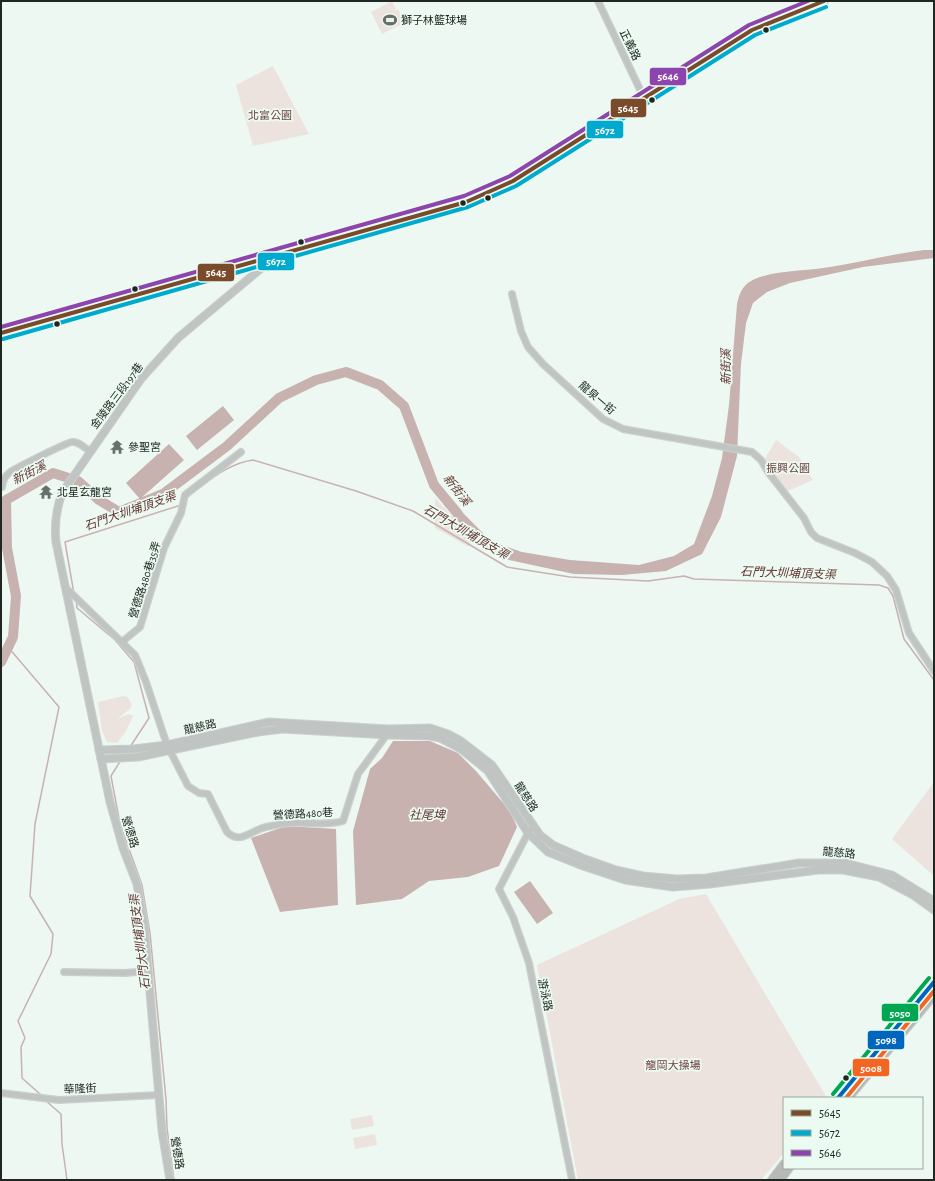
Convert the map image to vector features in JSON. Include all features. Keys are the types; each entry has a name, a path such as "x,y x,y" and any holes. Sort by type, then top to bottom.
{"main road":[{"path":"1,333 279,254 448,208 504,186 752,30 824,1"},
{"path":"839,1097 934,982"},
{"path":"849,1097 934,995"},
{"path":"772,1180 783,1165"},
{"path":"780,1180 788,1169"}],"street":[{"name":"正義路","path":"598,1 644,98"},
{"name":"金陵路三段197巷","path":"62,493 141,379 178,338 279,254"},
{"name":"龍泉一街","path":"512,294 521,332 528,347 543,364 603,419 623,429 752,452 762,460 768,472 804,518 811,532 817,538 855,553 872,562 887,576 896,590 909,633 934,671"},
{"path":"2,486 3,479 8,473 70,442 76,442 90,452"},
{"name":"營德路480巷35弄","path":"122,642 140,627 164,548 182,513 185,495 241,452"},
{"name":"營德路","path":"62,493 56,512 54,525 65,587 100,759 115,821 138,890 144,923 166,1165 170,1180"},
{"name":"營德路480巷","path":"65,587 135,656 170,748 188,786 199,793 208,794 226,832 231,836 238,838 263,827 293,823 335,824 342,821 358,774 388,732"},
{"name":"龍慈路","path":"100,759 138,757 269,722 430,736 440,738 461,749 488,771 528,833 548,852 584,863 636,874 677,879 706,878 799,864 845,863 892,875 934,901"},
{"name":"龍慈路","path":"388,732 430,728 448,734 465,744 492,765 533,827 553,845 584,863 624,880 673,887 710,884 818,870 843,870 879,878 913,895 934,910"},
{"name":"龍慈路","path":"99,750 170,748"},
{"name":"游泳路","path":"533,827 528,833 499,889 513,917 529,963 572,1180"},
{"path":"64,972 125,973 148,971"},
{"name":"華隆街","path":"1,1093 59,1100 159,1095"}],"green space":[{"path":"392,1 396,10 398,9 404,23 382,34 371,12"},
{"name":"北富公園","path":"273,66 309,134 253,146 236,85"},
{"name":"振興公園","path":"776,440 799,457 813,480 788,491 784,491 764,460"},
{"path":"435,498 473,538 469,547 435,528"},
{"path":"123,696 128,697 132,705 130,709 117,719 129,714 133,716 126,731 117,743 107,742 102,731 98,702"},
{"path":"934,782 934,876 892,839"},
{"name":"龍岡大操場","path":"706,894 826,1097 783,1097 783,1154 761,1180 578,1180 537,965 679,899"},
{"path":"372,1115 374,1126 352,1130 350,1119"},
{"path":"375,1134 377,1145 355,1149 353,1138"}],"water":[{"name":"新街溪","path":"924,250 934,250 934,258 863,267 790,283 767,292 753,303 746,323 741,364 737,456 721,517 702,554 666,571 622,575 574,574 509,560 480,546 444,505 452,502 492,542 522,552 570,560 639,565 674,556 694,544 712,496 722,458 729,405 737,304 745,285 769,274 820,269"},
{"path":"223,406 234,420 197,450 186,436"},
{"path":"169,444 184,460 140,499 126,483"},
{"name":"社尾埤","path":"393,741 430,741 458,753 476,771 510,811 517,827 499,866 468,877 429,881 402,899 356,905 353,831 370,769 382,758"},
{"path":"286,826 336,829 338,905 280,912 251,838"},
{"path":"530,881 553,913 537,924 514,892"}],"waterway":[{"name":"新街溪","path":"1,662 13,637 16,596 7,548 6,500 53,473 78,481 99,500 119,512 163,494 227,446 279,398 316,380 346,372 380,385 404,406 434,485 458,514"},
{"name":"石門大圳埔頂支渠","path":"200,487 231,467 253,460 356,491 413,511 507,567 570,577 648,581 684,576 694,579 879,585 888,588 893,596 904,639 934,680"},
{"name":"石門大圳埔頂支渠","path":"186,499 193,492"},
{"name":"石門大圳埔頂支渠","path":"74,594 65,542 181,505"},
{"name":"石門大圳埔頂支渠","path":"76,599 77,608 115,640 134,662 149,718 130,747"},
{"name":"石門大圳埔頂支渠","path":"8,647 59,707 35,824 30,896 53,934 51,954 18,1021 25,1038 21,1047 22,1078 41,1095"},
{"name":"石門大圳埔頂支渠","path":"121,760 111,776 120,824 142,885 150,933 166,1099 167,1128 174,1180"},
{"name":"石門大圳埔頂支渠","path":"46,1101 61,1114 62,1144 67,1180"}],"transit line":[{"name":"5646","path":"1,327 464,196 510,176 749,25 808,1"},
{"name":"5645","path":"1,333 466,202 513,181 752,30 824,1"},
{"name":"5672","path":"3,339 468,207 516,186 755,35 826,7"},
{"name":"5050","path":"833,1094 929,978"},
{"name":"5098","path":"839,1097 934,982"},
{"name":"5008","path":"847,1097 934,991"}],"place":[{"name":"獅子林籃球場","path":"390,20"},
{"name":"參聖宮","path":"117,447"},
{"name":"北星玄龍宮","path":"46,492"}]}
